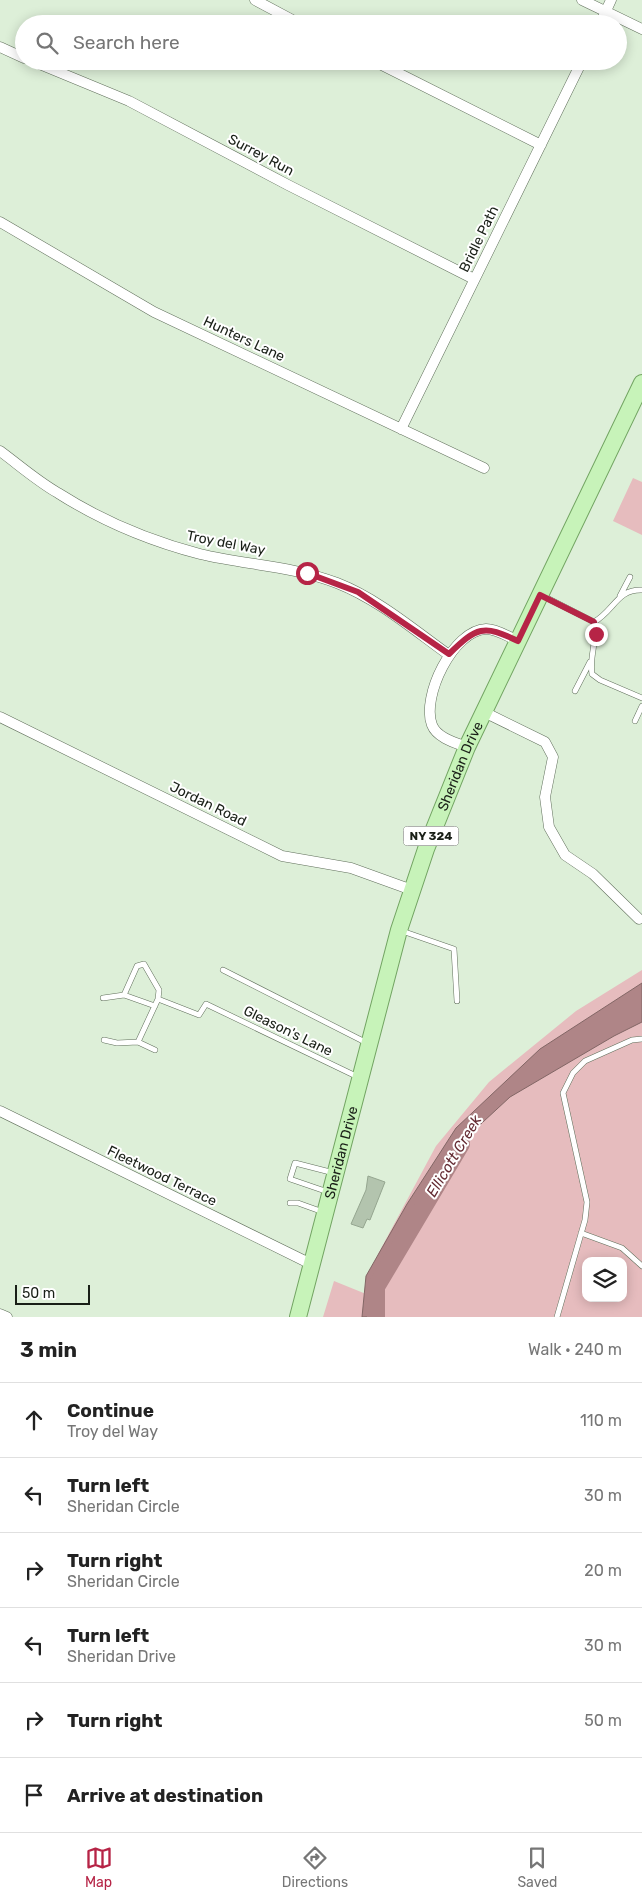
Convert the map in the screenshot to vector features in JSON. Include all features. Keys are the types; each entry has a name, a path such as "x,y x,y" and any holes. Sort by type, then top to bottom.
{"main road":[{"name":"Sheridan Drive","path":"298,1317 400,930 426,849 484,712 642,383"}],"street":[{"path":"255,0 283,15"},
{"path":"582,0 612,15"},
{"path":"604,15 611,0"},
{"path":"627,22 642,29"},
{"path":"0,48 15,54"},
{"name":"Surrey Run","path":"54,70 129,101 296,190 474,279"},
{"path":"392,70 541,145"},
{"name":"Bridle Path","path":"401,429 578,70"},
{"name":"Hunters Lane","path":"0,222 154,312 484,468"},
{"name":"Troy del Way","path":"0,450 30,474 78,506 141,536 207,556 307,573 337,583 358,592 449,654"},
{"path":"468,747 440,735 433,726 430,715 438,676 449,654 467,638 486,629 496,631 518,641"},
{"path":"484,712 545,742 553,757 545,797 549,827 565,855 593,874 639,919"},
{"name":"Jordan Road","path":"0,717 282,856 351,868 412,890"},
{"name":"Fleetwood Terrace","path":"0,1111 313,1265"},
{"path":"0,1314 7,1317"}],"lane":[{"path":"594,622 606,616 630,577"},
{"path":"618,599 630,590 642,590"},
{"path":"540,595 594,622"},
{"path":"575,692 590,662 596,634 594,622"},
{"path":"590,662 592,674 600,680 642,698"},
{"path":"635,722 642,706"},
{"path":"400,930 454,949 457,1001"},
{"path":"124,994 137,966 144,964 159,990 158,999 138,1042"},
{"path":"223,970 369,1044"},
{"path":"103,998 124,994 154,1006"},
{"name":"Gleason's Lane","path":"158,999 199,1015 206,1004 360,1079"},
{"path":"557,1317 581,1233 587,1202 563,1093 573,1073 585,1061 632,1040 642,1039"},
{"path":"104,1040 117,1043 138,1042 154,1050"},
{"path":"331,1193 290,1179 295,1163 336,1174"},
{"path":"290,1203 298,1203 326,1213"},
{"path":"581,1233 622,1248 642,1266"}],"shaded area":[{"path":"633,478 642,482 642,535 613,521"},
{"path":"642,970 642,1317 323,1317 334,1281 371,1296 378,1254 436,1146 489,1082 576,1011"}],"water":[{"path":"642,983 642,1022 614,1036 510,1097 470,1134 419,1209 378,1277 376,1317 362,1317 366,1276 407,1204 456,1128 540,1049"}],"building":[{"path":"368,1176 385,1182 370,1220 367,1219 363,1228 351,1224 366,1190"}],"waterway":[{"name":"Ellicott Creek","path":"376,1317 376,1287 461,1144"}],"route":[{"path":"307,573 358,592 449,654 477,631 486,629 496,631 518,641 540,595 594,622 596,634"}]}
